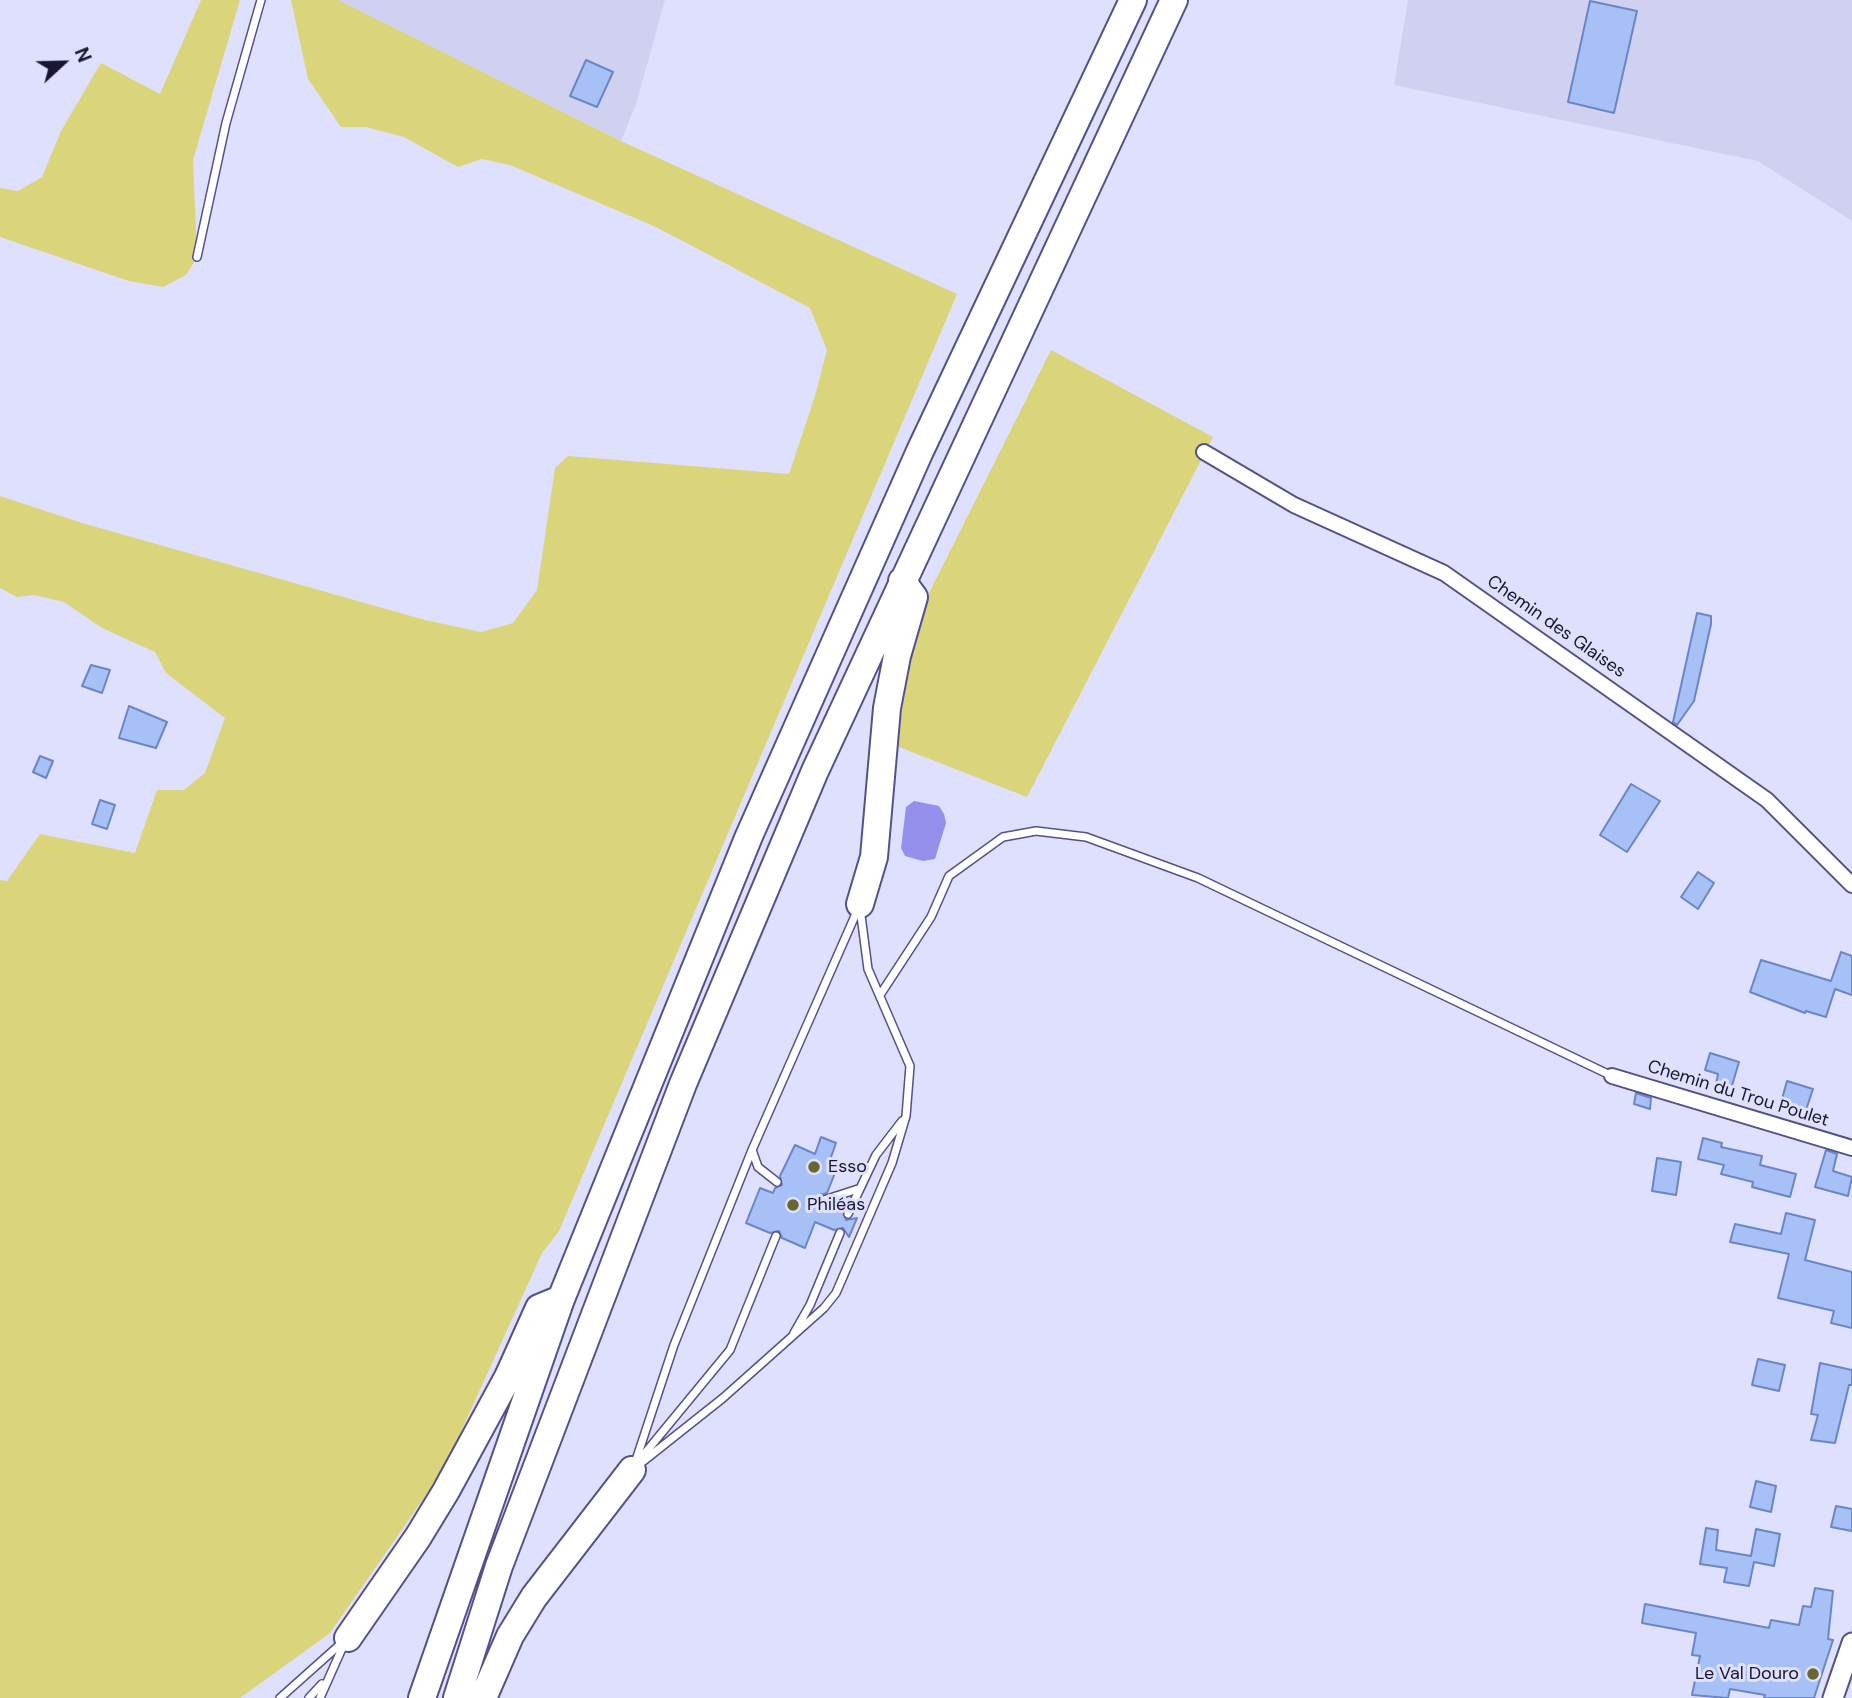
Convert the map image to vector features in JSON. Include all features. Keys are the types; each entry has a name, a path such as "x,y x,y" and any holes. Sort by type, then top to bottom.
{"highway":[{"path":"422,1698 561,1299 749,836 920,451 1133,0"},
{"path":"457,1698 499,1566 683,1084 815,771 1174,0"},
{"path":"860,904 874,857 887,708 897,656 914,597 902,581"},
{"path":"348,1637 446,1492 509,1377 539,1308 561,1299"},
{"path":"483,1698 510,1636 534,1597 632,1469"}],"main road":[{"path":"1833,1698 1852,1643"}],"street":[{"name":"Chemin des Glaises","path":"1204,452 1294,505 1444,573 1767,800 1852,885"},
{"name":"Chemin du Trou Poulet","path":"1612,1076 1852,1148"}],"lane":[{"path":"197,257 226,123 261,0"},
{"path":"880,995 931,917 949,876 1003,837 1036,831 1086,837 1198,877 1612,1076"},
{"path":"632,1469 723,1398 790,1339 836,1293 892,1163 906,1116 910,1066 868,969 860,904"},
{"path":"632,1469 674,1345 752,1150 860,904"},
{"path":"848,1214 876,1155 906,1116"},
{"path":"752,1150 758,1167 777,1182"},
{"path":"824,1200 858,1189"},
{"path":"790,1339 810,1305 840,1233"},
{"path":"632,1469 730,1350 776,1236"},
{"path":"320,1698 325,1681 348,1637"},
{"path":"280,1698 348,1637"},
{"path":"309,1698 325,1681"}],"shaded area":[{"path":"201,0 240,0 193,160 197,257 186,275 163,287 129,281 0,237 0,188 18,191 42,177 61,131 101,63 160,94"},
{"path":"291,0 338,0 621,141 957,294 559,1231 542,1253 444,1469 330,1633 240,1698 0,1698 0,880 7,881 40,834 135,853 157,790 184,790 205,773 225,718 166,673 155,652 102,628 64,602 34,595 17,597 0,588 0,496 82,523 425,620 481,632 513,623 537,590 555,468 568,456 789,474 827,350 810,308 656,227 510,165 482,159 458,167 404,137 366,127 341,127 308,79"},
{"path":"337,0 665,0 636,104 621,141"},
{"path":"1408,0 1852,0 1852,221 1758,161 1394,85"},
{"path":"1051,350 1213,437 1027,797 894,745 913,642 926,599"},
{"path":"914,801 939,806 944,814 946,823 935,859 923,861 905,856 901,848 906,807"}],"building":[{"path":"1590,1 1637,11 1614,113 1568,102"},
{"path":"586,60 613,72 597,107 570,96"},
{"path":"1697,613 1711,616 1711,624 1694,701 1677,725 1673,722"},
{"path":"91,665 110,670 102,693 82,686"},
{"path":"129,706 167,722 156,748 119,738"},
{"path":"40,756 53,761 46,778 33,772"},
{"path":"1631,784 1660,801 1627,852 1600,835"},
{"path":"100,800 115,805 107,829 92,824"},
{"path":"1698,872 1714,883 1698,909 1681,897"},
{"path":"1841,952 1852,956 1852,995 1835,989 1826,1017 1806,1011 1805,1013 1750,992 1761,960 1831,981"},
{"path":"1710,1053 1739,1062 1731,1089 1716,1084 1718,1074 1705,1070"},
{"path":"1787,1081 1813,1089 1805,1113 1780,1106"},
{"path":"1636,1093 1651,1098 1650,1109 1634,1104"},
{"path":"821,1137 836,1143 830,1160 839,1163 827,1193 820,1195 818,1201 822,1206 843,1211 846,1220 857,1218 849,1237 843,1228 834,1230 815,1222 805,1248 782,1238 779,1231 770,1233 746,1223 760,1188 773,1193 775,1188 782,1185 780,1176 795,1145 815,1154"},
{"path":"1703,1138 1722,1143 1721,1147 1762,1156 1760,1165 1796,1174 1790,1197 1752,1187 1753,1182 1721,1174 1724,1165 1698,1159"},
{"path":"1826,1150 1837,1154 1833,1171 1852,1177 1848,1196 1815,1187"},
{"path":"1657,1158 1681,1162 1676,1195 1652,1191"},
{"path":"1786,1213 1815,1220 1805,1260 1852,1272 1852,1328 1831,1323 1834,1311 1778,1298 1789,1254 1730,1242 1735,1224 1781,1234"},
{"path":"1758,1359 1785,1365 1779,1391 1752,1385"},
{"path":"1820,1363 1852,1370 1852,1385 1849,1385 1835,1443 1811,1440 1818,1415 1811,1414"},
{"path":"1756,1481 1776,1486 1771,1512 1750,1507"},
{"path":"1836,1506 1852,1509 1852,1531 1831,1527"},
{"path":"1706,1528 1718,1530 1716,1550 1751,1556 1756,1529 1780,1534 1774,1566 1754,1562 1749,1586 1724,1582 1727,1568 1700,1564"},
{"path":"1815,1588 1833,1591 1828,1639 1833,1640 1814,1698 1764,1698 1765,1695 1730,1689 1728,1698 1692,1695 1700,1656 1692,1655 1696,1633 1642,1623 1645,1604 1769,1628 1771,1620 1799,1625 1803,1606 1811,1607"}],"place":[{"name":"Esso","path":"814,1167"},
{"name":"Philéas","path":"793,1205"},
{"name":"Le Val Douro","path":"1813,1674"}]}
